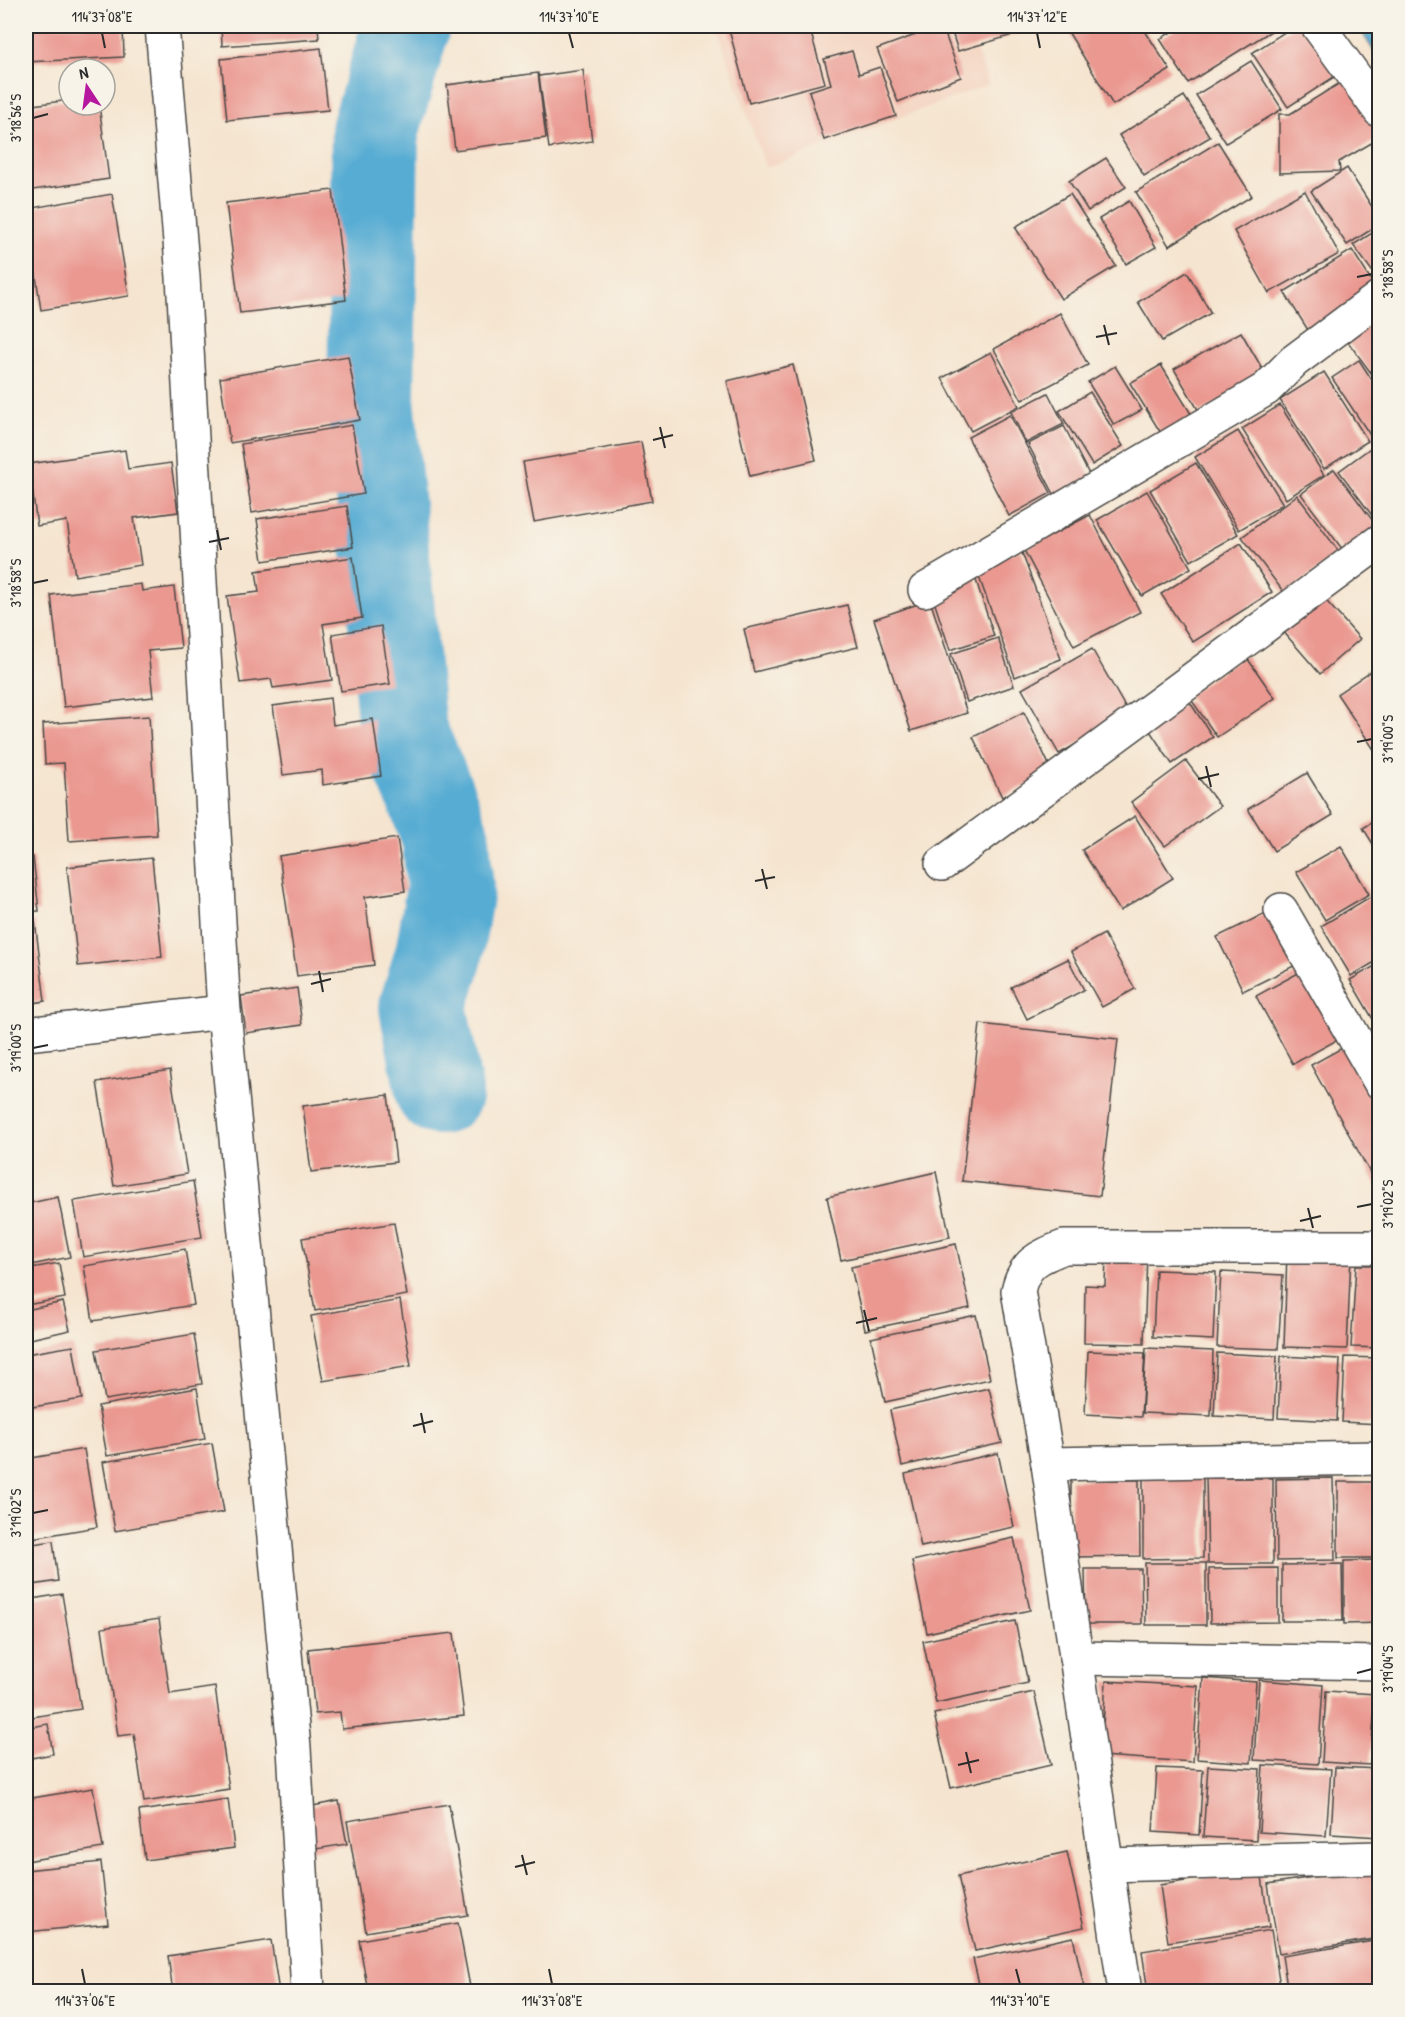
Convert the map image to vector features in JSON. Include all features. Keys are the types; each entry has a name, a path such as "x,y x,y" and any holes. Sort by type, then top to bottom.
{"street":[{"path":"162,26 183,277 224,1012 294,1748 308,1992"},
{"path":"1318,26 1380,111"},
{"path":"925,590 1266,389 1294,361 1380,297"},
{"path":"942,864 1380,541"},
{"path":"1281,910 1380,1082"},
{"path":"26,1034 224,1012"},
{"path":"1125,1992 1048,1464 1018,1292 1021,1276 1029,1264 1064,1247 1380,1246"},
{"path":"1048,1464 1380,1458"},
{"path":"1076,1658 1380,1663"},
{"path":"1106,1865 1380,1858"}],"shaded area":[{"path":"716,26 967,26 989,84 766,168"}],"water":[{"path":"1358,26 1379,26 1379,59"}],"building":[{"path":"26,26 123,26 124,57 57,57 57,60 26,62"},
{"path":"221,26 318,26 319,39 222,46"},
{"path":"728,26 809,26 825,83 749,103"},
{"path":"942,26 961,77 898,102 877,49"},
{"path":"950,26 1028,26 1030,30 958,51"},
{"path":"1074,26 1142,26 1170,70 1113,105 1067,30"},
{"path":"1149,26 1162,26 1153,31"},
{"path":"1181,26 1279,26 1188,83 1160,39"},
{"path":"1294,26 1305,26 1337,75 1288,107 1252,53"},
{"path":"321,48 328,110 227,120 221,59"},
{"path":"852,51 859,74 880,67 896,116 824,140 809,91 831,84 824,59"},
{"path":"1251,61 1282,109 1226,143 1196,95"},
{"path":"583,70 592,141 549,148 539,76"},
{"path":"538,73 546,138 455,150 447,85"},
{"path":"1348,78 1380,130 1380,138 1339,162 1340,171 1279,173 1279,114 1290,114"},
{"path":"1184,96 1210,137 1144,176 1119,135"},
{"path":"57,102 57,117 101,117 109,179 26,191 26,106"},
{"path":"1218,142 1252,196 1169,246 1136,192"},
{"path":"1106,158 1126,187 1088,211 1069,181"},
{"path":"1347,168 1380,219 1380,224 1347,245 1311,191"},
{"path":"333,190 346,300 240,313 226,203"},
{"path":"1305,191 1339,254 1269,293 1234,231"},
{"path":"112,194 129,296 41,310 26,209"},
{"path":"1070,194 1116,266 1061,299 1015,227"},
{"path":"1129,201 1156,247 1126,264 1099,219"},
{"path":"1380,228 1380,282 1353,245"},
{"path":"1352,250 1380,294 1313,338 1284,292"},
{"path":"1187,272 1211,313 1162,341 1138,302"},
{"path":"1380,312 1380,385 1345,338"},
{"path":"1060,313 1088,365 1022,400 994,349"},
{"path":"1241,332 1266,375 1200,413 1174,369"},
{"path":"991,352 1019,406 971,431 942,378"},
{"path":"348,356 360,420 230,443 220,378"},
{"path":"1359,360 1380,392 1380,438 1374,441 1332,378"},
{"path":"793,365 816,460 750,476 727,381"},
{"path":"1161,365 1193,417 1162,435 1130,383"},
{"path":"1115,366 1142,410 1114,425 1088,382"},
{"path":"1324,372 1368,441 1324,469 1280,400"},
{"path":"1090,392 1123,446 1092,465 1059,411"},
{"path":"1048,393 1064,424 1026,443 1011,412"},
{"path":"1280,405 1324,475 1286,499 1242,429"},
{"path":"1010,415 1051,493 1009,516 968,437"},
{"path":"352,425 364,494 252,513 241,444"},
{"path":"1064,426 1091,478 1055,496 1028,444"},
{"path":"1238,431 1283,504 1239,530 1195,457"},
{"path":"1380,441 1380,520 1377,522 1339,471"},
{"path":"641,442 652,501 534,522 523,462"},
{"path":"125,450 128,469 171,463 178,512 134,518 141,565 75,576 67,521 37,526 29,464"},
{"path":"1196,463 1238,534 1191,561 1150,490"},
{"path":"1334,469 1379,529 1346,554 1301,494"},
{"path":"1147,491 1191,568 1142,596 1097,520"},
{"path":"1297,495 1340,553 1285,594 1242,537"},
{"path":"347,506 353,547 263,561 257,519"},
{"path":"1090,515 1140,612 1074,646 1024,550"},
{"path":"1241,543 1272,592 1193,642 1161,594"},
{"path":"1021,550 1061,659 1015,677 975,566"},
{"path":"353,557 362,618 323,624 332,680 273,688 271,679 240,683 227,596 259,592 256,571"},
{"path":"975,577 994,636 950,650 931,592"},
{"path":"141,584 142,591 174,587 181,648 148,651 153,697 64,707 51,595"},
{"path":"1321,595 1360,639 1320,674 1282,630"},
{"path":"930,600 967,713 911,731 874,619"},
{"path":"847,605 858,647 754,672 744,629"},
{"path":"381,626 390,684 341,691 332,634"},
{"path":"998,638 1014,686 967,702 951,654"},
{"path":"1092,649 1129,714 1059,754 1022,689"},
{"path":"1245,655 1275,698 1217,737 1188,695"},
{"path":"1380,665 1380,752 1377,754 1337,694"},
{"path":"330,698 333,725 373,719 381,776 323,785 322,770 283,775 273,706"},
{"path":"1189,701 1213,737 1172,764 1148,728"},
{"path":"1024,712 1053,773 1002,797 973,737"},
{"path":"149,716 157,835 69,841 64,763 45,764 43,724"},
{"path":"1186,761 1220,806 1165,846 1131,802"},
{"path":"1307,773 1333,815 1274,851 1248,809"},
{"path":"1135,816 1173,878 1120,911 1082,850"},
{"path":"1380,818 1380,855 1363,828"},
{"path":"397,838 405,891 365,897 374,965 297,976 279,856"},
{"path":"1341,846 1369,894 1325,920 1296,872"},
{"path":"33,857 39,911 26,912 26,858"},
{"path":"152,858 162,957 78,966 67,867"},
{"path":"1380,891 1380,959 1351,976 1321,926"},
{"path":"1274,909 1300,963 1243,991 1217,937"},
{"path":"35,921 45,1001 26,1004 26,922"},
{"path":"1104,934 1135,989 1102,1007 1071,952"},
{"path":"1068,959 1084,990 1027,1019 1011,987"},
{"path":"1380,963 1380,1031 1350,980"},
{"path":"1302,971 1339,1039 1293,1064 1256,996"},
{"path":"297,988 302,1025 246,1033 241,996"},
{"path":"980,1024 1118,1039 1100,1196 962,1181"},
{"path":"1351,1043 1380,1095 1380,1191 1311,1065"},
{"path":"170,1070 187,1174 114,1186 97,1082"},
{"path":"388,1095 396,1162 311,1172 303,1106"},
{"path":"936,1172 950,1237 841,1260 827,1197"},
{"path":"193,1181 202,1237 83,1257 74,1201"},
{"path":"58,1197 70,1257 26,1266 26,1204"},
{"path":"394,1223 407,1295 315,1311 302,1238"},
{"path":"956,1244 970,1308 865,1330 851,1267"},
{"path":"185,1249 194,1305 93,1321 84,1266"},
{"path":"1287,1252 1351,1254 1347,1349 1284,1347"},
{"path":"1106,1254 1147,1254 1144,1344 1084,1343 1085,1285 1105,1286"},
{"path":"59,1263 65,1298 26,1305 26,1269"},
{"path":"1356,1265 1380,1265 1380,1348 1351,1347"},
{"path":"1156,1270 1216,1272 1213,1340 1153,1337"},
{"path":"1221,1272 1283,1275 1278,1349 1217,1347"},
{"path":"400,1300 411,1366 323,1381 311,1316"},
{"path":"63,1302 70,1330 26,1340 26,1310"},
{"path":"976,1315 990,1379 885,1402 871,1338"},
{"path":"194,1334 202,1384 105,1400 96,1350"},
{"path":"73,1346 82,1399 26,1408 26,1354"},
{"path":"1146,1348 1213,1351 1211,1416 1142,1413"},
{"path":"1088,1351 1145,1353 1141,1417 1085,1414"},
{"path":"1217,1353 1277,1356 1274,1419 1214,1416"},
{"path":"1281,1356 1340,1359 1337,1421 1278,1418"},
{"path":"1345,1357 1380,1358 1380,1424 1342,1422"},
{"path":"197,1388 205,1439 107,1456 98,1406"},
{"path":"989,1388 1002,1443 902,1466 890,1410"},
{"path":"212,1443 224,1512 115,1531 103,1462"},
{"path":"84,1449 97,1527 26,1539 26,1459"},
{"path":"998,1453 1014,1527 921,1547 905,1474"},
{"path":"1143,1477 1203,1477 1203,1558 1143,1559"},
{"path":"1206,1478 1273,1478 1273,1564 1208,1564"},
{"path":"1333,1478 1335,1560 1277,1561 1276,1479"},
{"path":"1071,1480 1139,1480 1140,1556 1071,1557"},
{"path":"1338,1482 1380,1482 1380,1558 1338,1558"},
{"path":"1014,1538 1030,1610 927,1633 912,1561"},
{"path":"53,1541 58,1581 26,1586 26,1545"},
{"path":"1380,1560 1380,1623 1344,1624 1344,1561"},
{"path":"1145,1563 1206,1563 1206,1625 1146,1625"},
{"path":"1342,1564 1343,1621 1282,1621 1282,1565"},
{"path":"1278,1568 1278,1622 1210,1623 1209,1569"},
{"path":"1085,1569 1141,1569 1142,1624 1086,1624"},
{"path":"62,1594 81,1709 26,1718 26,1600"},
{"path":"159,1619 170,1694 215,1687 229,1789 144,1802 134,1734 118,1736 102,1628"},
{"path":"1015,1621 1028,1683 936,1703 923,1641"},
{"path":"454,1633 464,1716 342,1729 340,1712 315,1714 308,1649"},
{"path":"1203,1678 1256,1682 1251,1763 1197,1759"},
{"path":"1259,1680 1323,1685 1318,1764 1254,1760"},
{"path":"1106,1681 1198,1686 1193,1762 1101,1756"},
{"path":"1326,1691 1376,1694 1370,1765 1322,1762"},
{"path":"1034,1692 1051,1765 951,1788 934,1714"},
{"path":"1378,1714 1380,1714 1380,1768 1374,1768"},
{"path":"48,1724 53,1754 26,1759 26,1728"},
{"path":"1263,1765 1331,1769 1326,1836 1259,1832"},
{"path":"1208,1766 1260,1769 1256,1840 1203,1837"},
{"path":"1335,1767 1380,1769 1380,1837 1331,1834"},
{"path":"1157,1768 1203,1770 1199,1835 1153,1832"},
{"path":"93,1788 103,1848 26,1861 26,1799"},
{"path":"228,1799 234,1848 145,1860 139,1811"},
{"path":"339,1801 347,1844 310,1850 302,1808"},
{"path":"449,1804 468,1915 366,1932 347,1821"},
{"path":"1067,1852 1084,1927 975,1951 958,1876"},
{"path":"101,1862 108,1924 26,1932 26,1870"},
{"path":"1380,1867 1380,1938 1279,1954 1268,1884"},
{"path":"1261,1869 1269,1927 1168,1942 1160,1885"},
{"path":"458,1923 471,1992 368,1992 359,1940"},
{"path":"1271,1930 1281,1992 1148,1992 1142,1951"},
{"path":"1073,1937 1085,1992 981,1992 973,1959"},
{"path":"271,1940 279,1992 173,1992 168,1956"},
{"path":"1380,1940 1380,1992 1288,1992 1282,1956"}],"waterway":[{"path":"406,26 375,131 371,399 402,729 430,794 446,839 450,889 439,955 423,1007 439,1091"}]}
